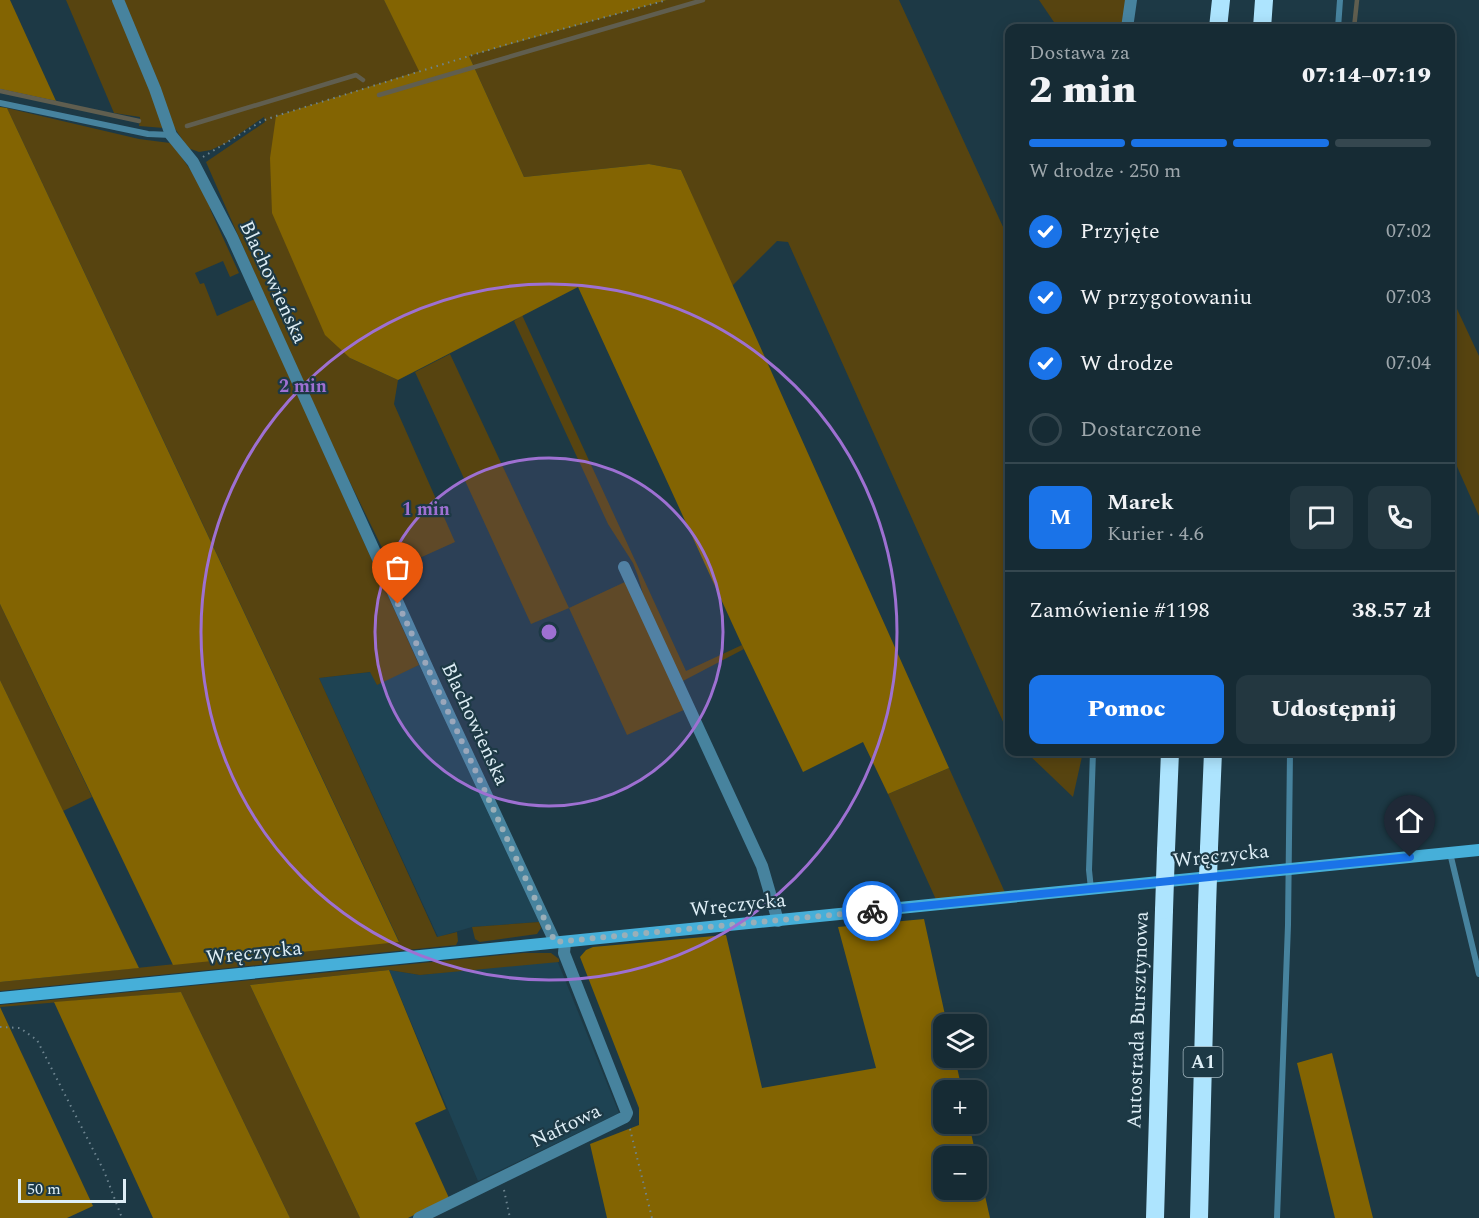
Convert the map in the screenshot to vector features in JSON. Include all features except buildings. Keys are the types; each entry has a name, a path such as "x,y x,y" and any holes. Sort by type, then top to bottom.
{"highway":[{"path":"1218,24 1221,0"},
{"path":"1262,24 1264,0"},
{"name":"Autostrada Bursztynowa","path":"1155,1218 1170,756"},
{"name":"A1","path":"1199,1218 1213,756"}],"main road":[{"name":"Wręczycka","path":"0,998 1479,850"}],"street":[{"name":"Blachowieńska","path":"118,0 155,89 171,135 193,162 232,237 437,688 560,942"},
{"path":"1128,24 1131,0"},
{"path":"624,567 762,866 778,921"},
{"name":"Naftowa","path":"419,1218 624,1119 627,1113 560,942"}],"lane":[{"path":"1338,24 1340,0"},
{"path":"0,103 148,134 171,135"},
{"path":"1092,889 1089,870 1093,756"},
{"path":"1276,1218 1285,1037 1290,756"},
{"path":"1450,853 1479,974"}],"path":[{"path":"193,162 269,119 508,44 667,0"},
{"path":"0,1027 20,1028 37,1040 104,1171 122,1218"},
{"path":"624,1119 629,1127 652,1218"},
{"path":"500,1179 510,1218"}],"shaded area":[{"path":"0,0 10,0 56,101 0,89"},
{"path":"66,0 113,0 139,60 164,128 139,126 140,117 114,113"},
{"path":"123,0 384,0 420,71 276,116 350,358 398,380 394,404 455,542 393,570 314,409 206,162 265,122 264,117 226,143 211,150 199,152 188,148 172,124"},
{"path":"384,0 667,0 469,56 524,177 649,164 681,170 949,768 888,794 863,742 803,772 742,645 578,287 398,380 350,358 325,335 272,213 270,158 276,116 419,71"},
{"path":"667,0 899,0 1005,231 1005,726 788,242 777,241 732,286 681,170 649,164 524,177 469,56"},
{"path":"1039,0 1126,0 1124,24 1055,24"},
{"path":"0,107 7,108 399,942 173,965 0,604"},
{"path":"7,108 139,139 170,143 200,184 213,207 210,209 239,273 230,277 223,261 195,273 200,284 204,283 217,316 255,299 419,665 377,685 370,672 319,678 437,937 457,932 456,945 0,991 0,982 399,941"},
{"path":"1455,305 1479,356 1479,516 1455,462"},
{"path":"522,315 686,671 742,645 744,649 681,682 644,598 633,563 608,524 514,321"},
{"path":"450,354 569,608 531,624 415,372"},
{"path":"627,581 686,709 627,735 569,608"},
{"path":"0,604 92,797 63,811 0,680"},
{"path":"419,665 539,922 472,927 438,937 319,678 371,672 377,684"},
{"path":"0,680 139,968 0,982"},
{"path":"1030,756 1082,756 1073,797"},
{"path":"949,768 1007,897 938,904 888,794"},
{"path":"924,919 945,1014 933,1014 933,1068 957,1068 960,1080 933,1080 933,1134 971,1134 974,1146 933,1146 933,1200 986,1200 990,1218 607,1218 590,1144 639,1125 639,1108 580,957 586,950 593,947 726,935 762,1088 876,1068 838,927"},
{"path":"539,922 541,928 537,934 480,942 475,939 472,927"},
{"path":"523,953 551,953 559,959 559,962 420,975 389,970 250,985 360,1218 290,1218 181,992 0,1007 0,1005"},
{"path":"557,960 619,1113 478,1181 389,970 420,975"},
{"path":"389,970 446,1109 415,1123 449,1198 408,1218 360,1218 250,985"},
{"path":"181,992 290,1218 153,1218 54,1002"},
{"path":"0,1007 93,1206 67,1218 0,1218"},
{"path":"1332,1053 1373,1218 1335,1218 1297,1063"}],"waterway":[{"path":"379,95 703,0"},
{"path":"1354,24 1357,0"},
{"path":"187,126 356,75 363,80"},
{"path":"0,91 139,121"}],"way so far":[{"path":"398,604 555,942 872,911"}],"route":[{"path":"872,911 1410,857"}]}
